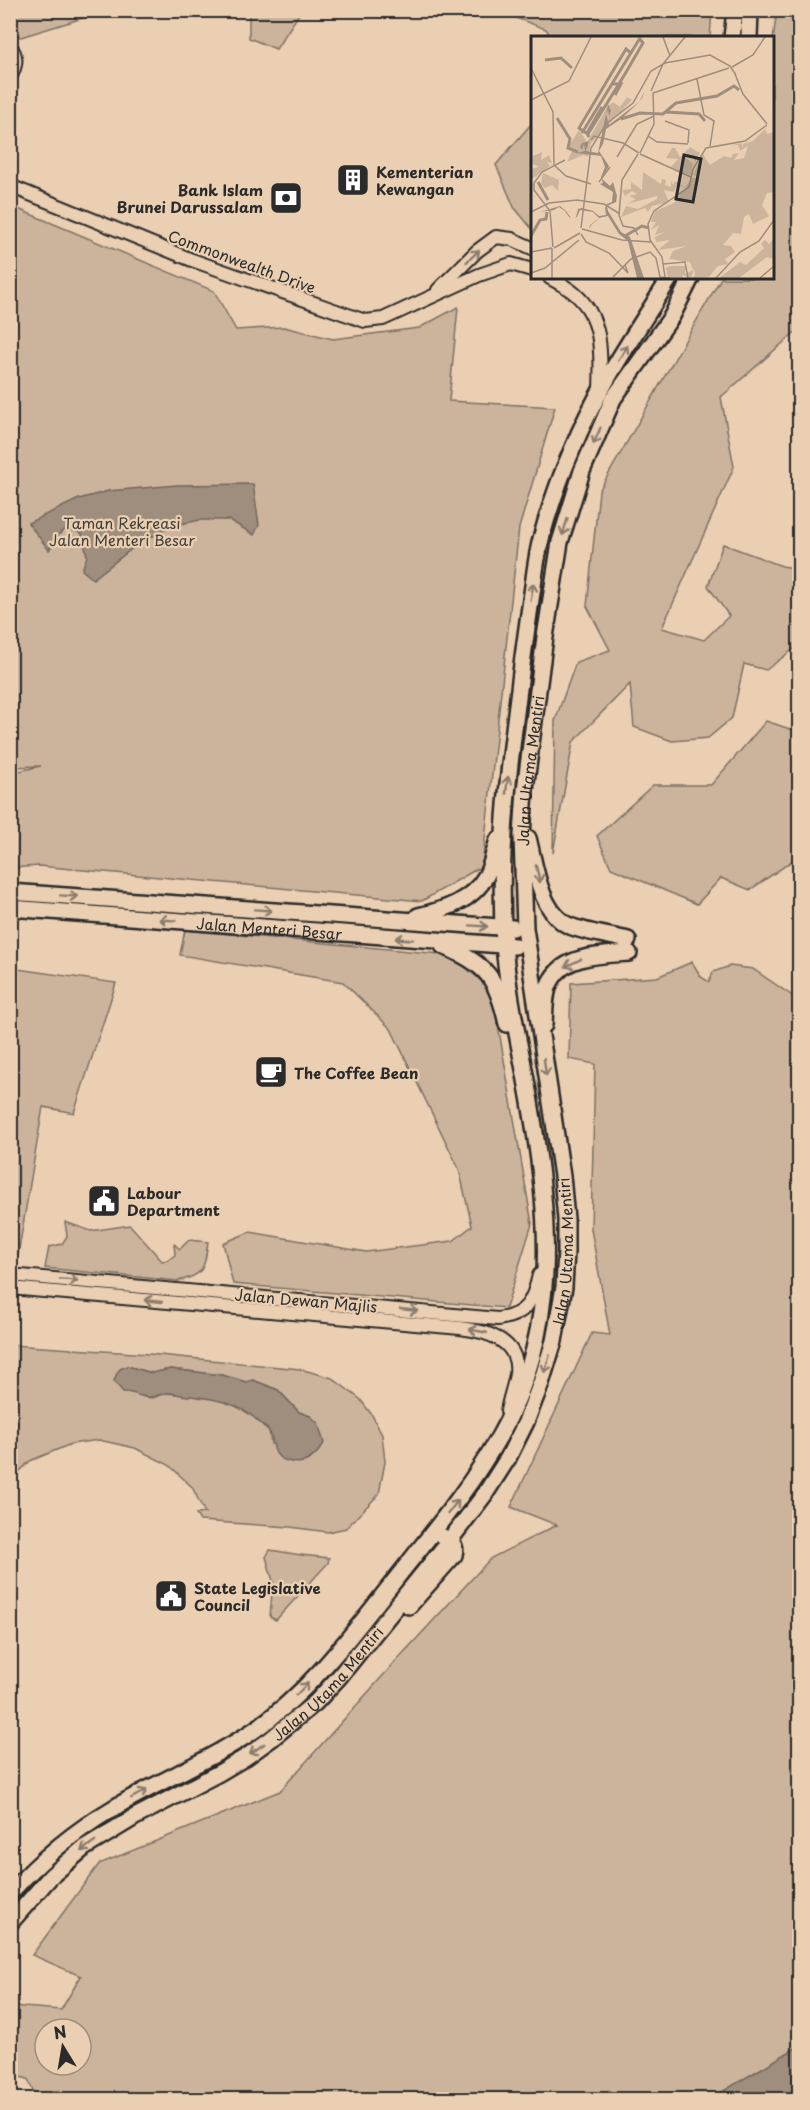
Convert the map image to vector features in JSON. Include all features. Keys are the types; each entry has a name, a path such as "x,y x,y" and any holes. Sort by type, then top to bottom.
{"main road":[{"path":"732,36 735,10"},
{"path":"749,36 750,10"},
{"name":"Jalan Utama Mentiri","path":"10,1893 54,1849 81,1828 234,1744 292,1700 323,1668 462,1494 503,1430 522,1387 542,1317 546,1247 540,1173 504,946 503,927 504,819 525,639 540,543 571,452 600,390 669,279"},
{"name":"Jalan Utama Mentiri","path":"10,1923 51,1876 84,1848 135,1817 246,1757 294,1721 327,1690 449,1541 508,1458 526,1422 542,1383 560,1314 566,1264 566,1219 562,1176 525,928 523,817 545,637 560,542 582,471 613,399 672,316 690,279"},
{"path":"523,817 542,890 550,909 565,923 629,946 587,957 566,966 552,979 547,997 542,1045"},
{"path":"403,920 457,904 475,890 486,875 504,819"},
{"name":"Jalan Menteri Besar","path":"10,892 525,928"},
{"name":"Jalan Menteri Besar","path":"10,908 527,947"},
{"path":"429,940 475,961 488,973 499,993 523,1107 540,1173"},
{"path":"418,1551 442,1536 449,1541"}],"street":[{"path":"10,46 15,52 16,65 10,77"},
{"name":"Commonwealth Drive","path":"10,186 192,260 365,321 383,319 478,275 512,264 531,270"},
{"name":"Commonwealth Drive","path":"431,297 477,251 495,237 512,239 531,248"},
{"path":"552,279 574,292 597,325 601,347 600,390"},
{"name":"Jalan Dewan Majlis","path":"10,1275 498,1319 518,1314 531,1301 546,1247"},
{"name":"Jalan Dewan Majlis","path":"10,1288 460,1328 490,1334 500,1339 511,1351 516,1367 503,1430"}],"green space":[{"path":"249,10 301,11 276,49 249,38"},
{"path":"10,11 106,11 21,37 11,33"},
{"path":"497,11 712,11 710,36 550,36 546,29"},
{"path":"777,11 797,11 800,47 799,329 721,397 734,467 662,628 704,640 729,616 708,586 723,544 782,566 799,569 799,645 766,670 744,664 732,718 708,738 672,741 634,727 630,684 573,742 553,853 555,721 576,662 610,650 587,606 599,491 720,279 774,279 774,36"},
{"path":"531,124 531,228 514,207 496,165"},
{"name":"Taman Rekreasi Jalan Menteri Besar","path":"11,206 214,291 236,330 284,327 333,339 419,328 458,307 449,401 555,407 519,528 482,866 422,901 39,866 11,868 10,773 41,766 11,767"},
{"path":"766,721 799,732 799,856 750,890 721,878 697,904 611,868 597,836 653,785 711,785"},
{"path":"185,930 451,955 492,990 532,1224 506,1308 233,1284 223,1243 250,1232 366,1252 453,1241 472,1226 459,1169 391,1029 343,982 180,955"},
{"path":"692,962 701,977 709,982 713,972 730,966 753,969 794,997 799,995 799,2046 710,2100 37,2100 28,2079 11,2075 11,2006 61,2010 81,1976 32,1955 99,1864 280,1791 491,1558 557,1525 511,1507 592,1333 610,1335 591,1229 595,1064 569,1059 571,983 657,977"},
{"path":"10,968 116,983 74,1113 43,1107 18,1255 10,1253"},
{"path":"65,1222 91,1231 130,1225 162,1261 175,1255 174,1244 180,1249 189,1240 208,1242 204,1264 194,1276 178,1281 45,1268 49,1247 62,1244 67,1236"},
{"path":"11,1345 149,1354 300,1369 332,1378 360,1399 372,1415 382,1435 385,1462 379,1494 346,1528 328,1532 200,1521 196,1514 205,1513 192,1487 169,1465 135,1448 99,1440 71,1444 30,1461 11,1480","holes":["127,1366 152,1373 171,1369 222,1375 246,1382 253,1380 278,1390 299,1412 310,1416 271,1444 269,1431 248,1412 235,1405 206,1397 165,1393 153,1398 131,1392"]},
{"path":"270,1550 329,1558 328,1563 276,1620 270,1617 273,1581 266,1557"}],"shaded area":[{"path":"253,484 259,525 254,535 229,520 200,520 171,526 138,544 93,579 82,570 87,556 82,534 65,530 59,534 49,550 28,523 79,499 108,491 177,485"},
{"path":"127,1366 152,1373 170,1369 222,1375 246,1382 253,1380 278,1390 299,1412 310,1416 318,1423 324,1443 318,1452 307,1461 297,1463 284,1460 276,1454 268,1430 235,1406 173,1393 147,1397 123,1392 114,1381 117,1373"},
{"path":"799,2046 799,2099 710,2099"}],"place":[{"name":"Kementerian Kewangan","path":"353,180"},
{"name":"Bank Islam Brunei Darussalam","path":"286,198"},
{"name":"The Coffee Bean","path":"271,1072"},
{"name":"Labour Department","path":"104,1201"},
{"name":"State Legislative Council","path":"171,1596"}]}
